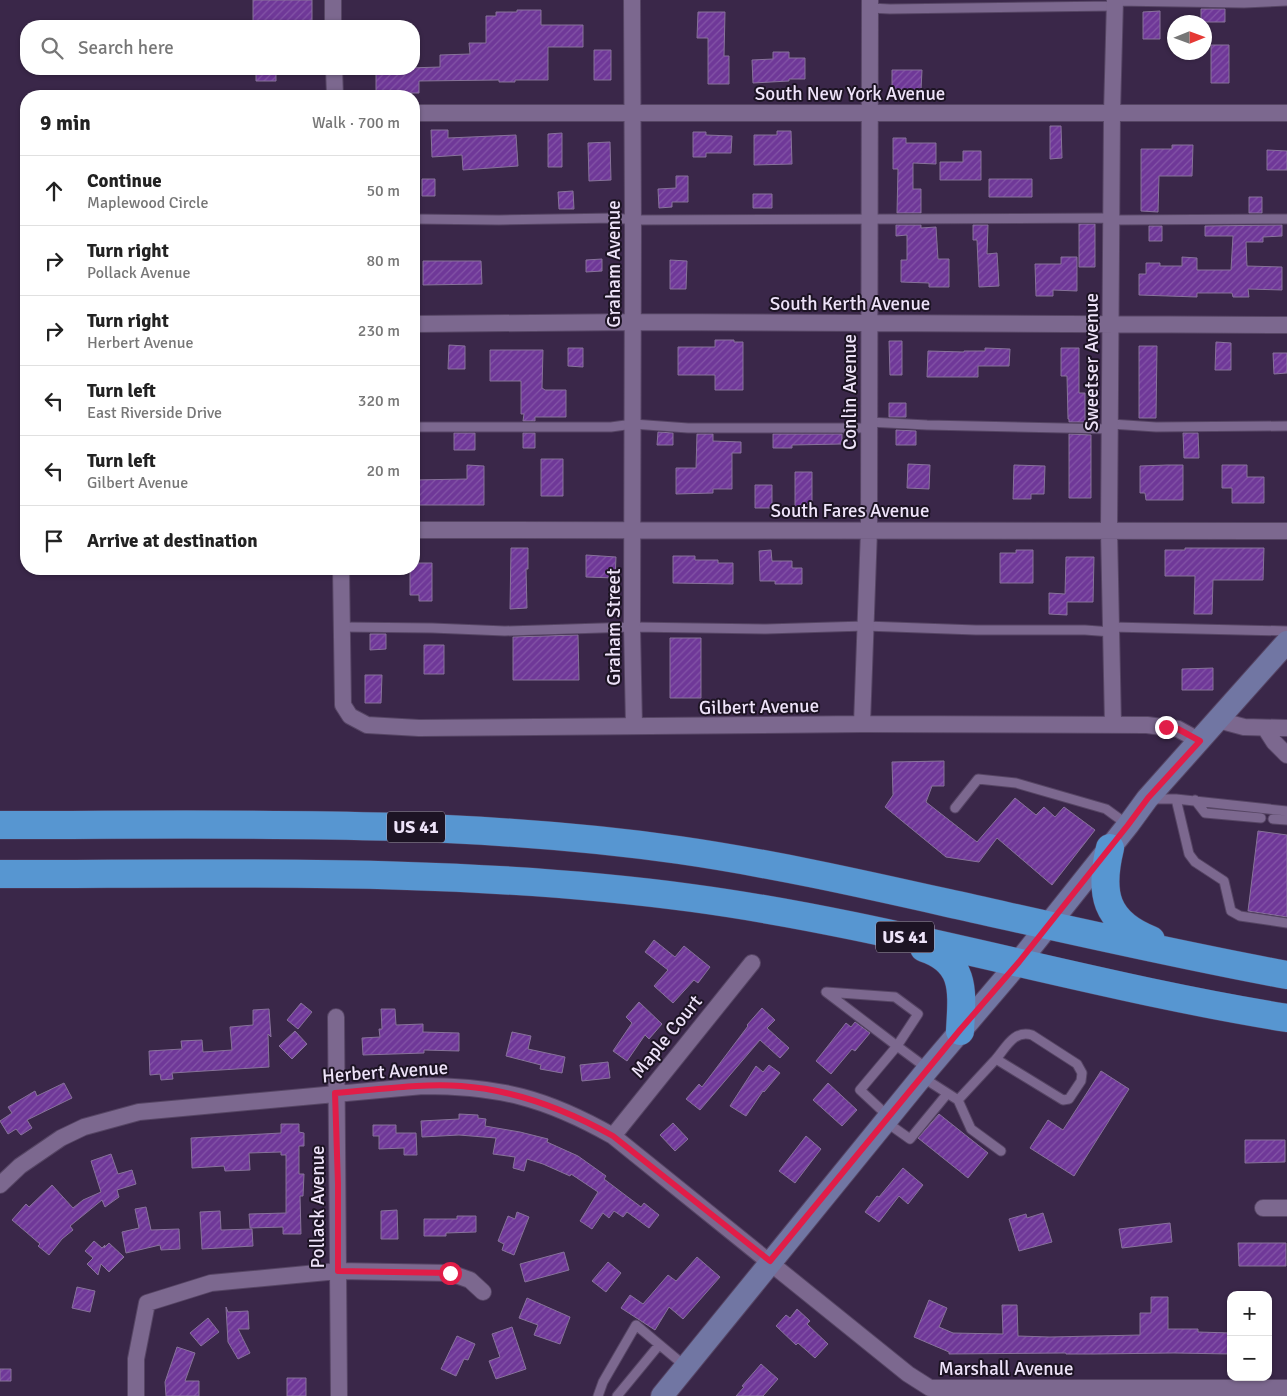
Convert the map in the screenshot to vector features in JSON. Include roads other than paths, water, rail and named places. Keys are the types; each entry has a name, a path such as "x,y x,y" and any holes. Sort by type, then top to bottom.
{"highway":[{"name":"US 41","path":"0,825 415,827 574,838 726,857 829,876 1196,958 1287,975"},
{"path":"1110,848 1104,874 1104,887 1108,904 1119,922 1139,936 1196,958"},
{"name":"US 41","path":"0,874 414,875 518,880 621,889 778,911 870,929 1172,997 1287,1018"},
{"path":"870,929 931,950 952,965 956,971 961,990 960,1030"}],"street":[{"path":"332,0 333,20"},
{"name":"Graham Avenue","path":"632,0 633,529"},
{"name":"Sweetser Avenue","path":"1113,725 1110,530 1112,113 1115,2"},
{"name":"Conlin Avenue","path":"862,724 869,530 870,4"},
{"path":"334,75 335,90"},
{"name":"South New York Avenue","path":"420,113 1287,113"},
{"name":"South Kerth Avenue","path":"420,324 869,322 1287,324"},
{"name":"Graham Street","path":"633,529 634,726"},
{"name":"South Fares Avenue","path":"420,530 1287,530"},
{"name":"Gilbert Avenue","path":"341,575 343,705 350,716 367,725 419,728 862,724 1147,725 1172,728 1187,733 1200,741"},
{"path":"662,1396 960,1030 1019,962 1148,798 1287,642"},
{"path":"1218,720 1244,727 1287,728"},
{"path":"1265,728 1274,742 1287,755"},
{"name":"Maple Court","path":"613,1136 752,963"},
{"name":"Pollack Avenue","path":"336,1017 335,1093 338,1184 339,1396"},
{"name":"Herbert Avenue","path":"0,1185 20,1166 61,1138 105,1120 139,1112 335,1093 423,1086 460,1086 507,1093 546,1103 613,1136 657,1173 770,1261"},
{"path":"1264,1208 1287,1208"},
{"name":"Marshall Avenue","path":"770,1261 780,1272 930,1392 1287,1388"},
{"path":"136,1396 136,1359 147,1303 211,1283 338,1271 450,1273 470,1280 483,1292"}],"lane":[{"path":"870,4 890,9 1115,2 1287,2"},
{"path":"420,219 1287,219"},
{"path":"420,427 611,427 633,424 688,428 869,425 1287,426"},
{"path":"341,627 505,631 632,627 766,629 865,626 976,630 1287,631"},
{"path":"955,808 978,778 1016,783 1106,809 1128,825"},
{"path":"1148,798 1194,800 1287,811"},
{"path":"1176,799 1189,854 1195,862 1224,881 1231,911 1240,916 1287,923"},
{"path":"1194,800 1206,813 1261,818"},
{"path":"1273,819 1287,820"},
{"path":"946,1094 910,1139 887,1119 860,1090 897,1046 918,1014 895,997 826,992 897,1046 946,1094 958,1100 971,1129 1001,1151"},
{"path":"958,1100 1016,1035 1024,1033 1032,1035 1077,1064 1082,1073 1081,1082 1069,1099 1063,1100 996,1059"},
{"path":"598,1396 603,1382 636,1325 686,1366"},
{"path":"617,1396 660,1345"}]}
